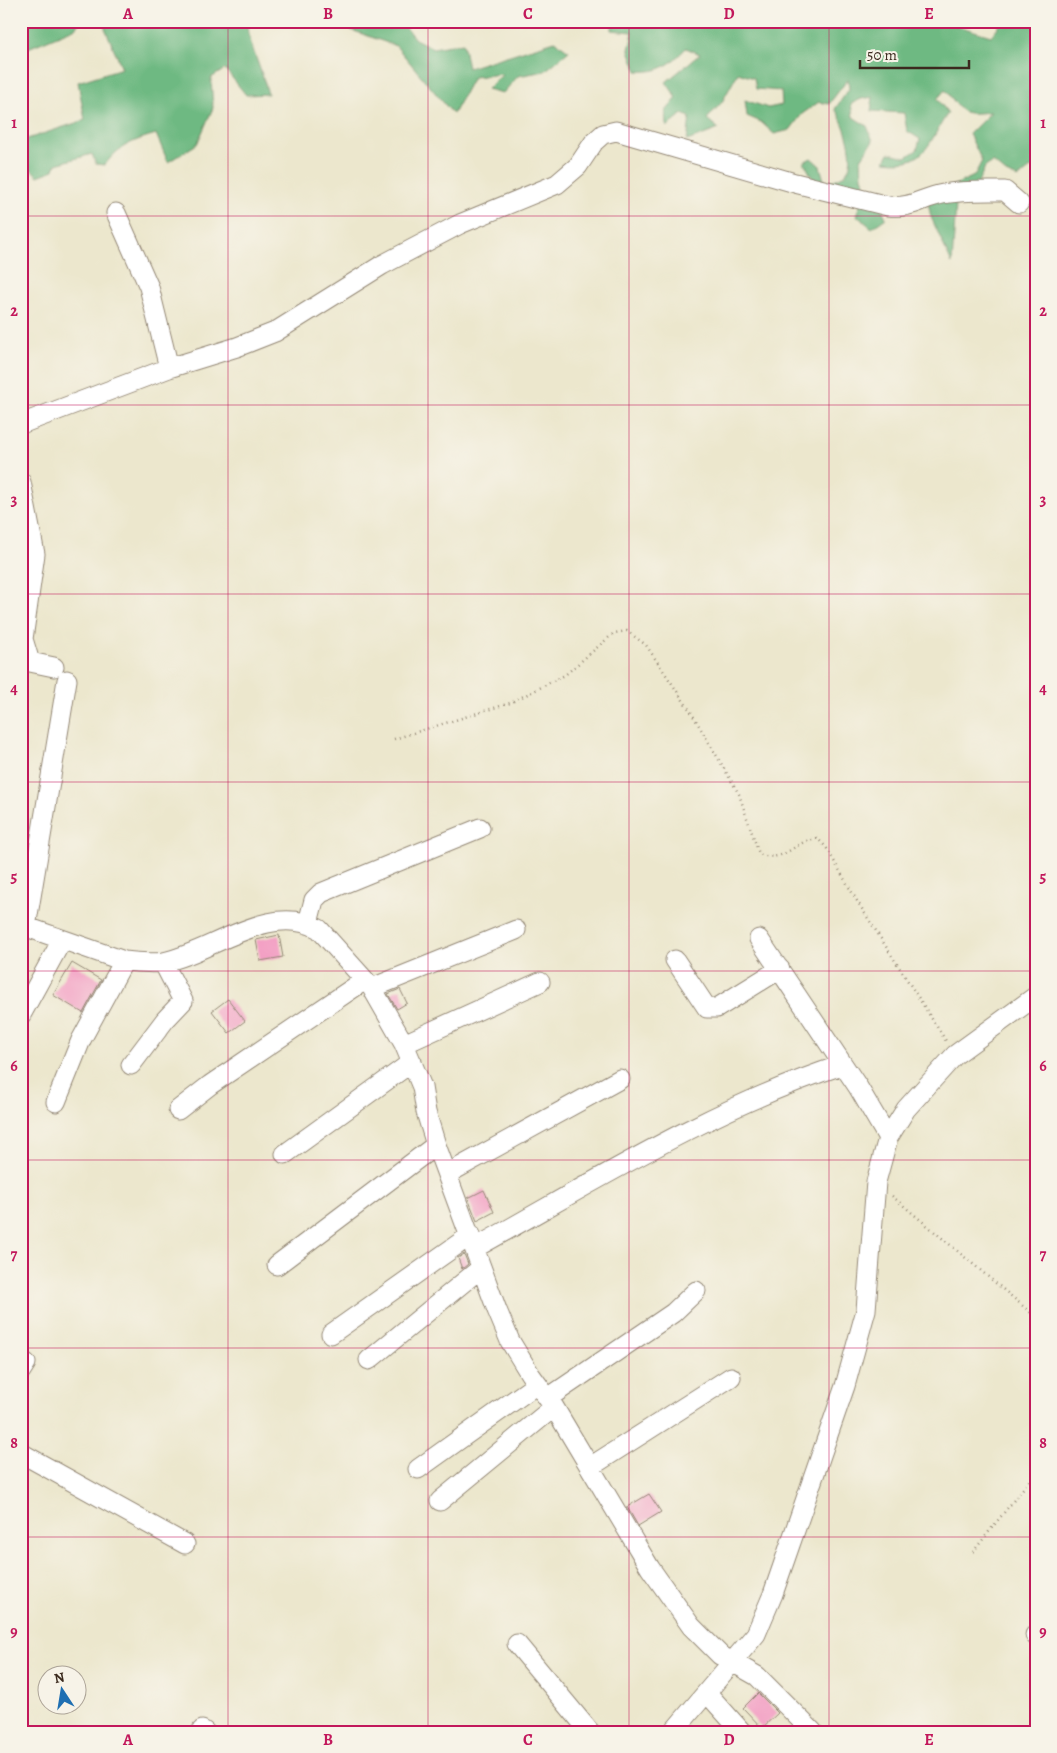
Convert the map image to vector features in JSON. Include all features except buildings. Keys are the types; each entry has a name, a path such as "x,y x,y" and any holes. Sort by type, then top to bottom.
{"street":[{"path":"21,424 169,368 236,347 275,332 382,265 460,224 557,184 578,166 594,142 603,134 616,131 795,183 888,206 901,208 942,194 1006,191 1018,203"},
{"path":"116,213 149,287 169,368"},
{"path":"21,482 35,554 23,639 30,662 60,673 23,926 124,961 163,962 271,922 296,921 308,923 319,929 369,984 404,1044 422,1086 426,1112 436,1144 510,1342 590,1467 650,1568 691,1626 712,1648 757,1676 813,1732"},
{"path":"308,923 314,900 321,893 480,828"},
{"path":"178,1110 210,1085 369,984 516,930"},
{"path":"759,939 842,1066 858,1087 888,1138"},
{"path":"21,1015 62,940"},
{"path":"675,960 707,1008 716,1008 780,969"},
{"path":"56,1102 81,1040 124,961"},
{"path":"131,1065 165,1020 183,1001 163,962"},
{"path":"404,1044 540,982"},
{"path":"673,1732 756,1634 773,1594 845,1386 866,1310 876,1182 888,1138 906,1109 955,1055 1036,996"},
{"path":"285,1154 412,1062"},
{"path":"331,1334 473,1242 677,1136 787,1085 842,1066"},
{"path":"447,1174 620,1079"},
{"path":"277,1265 436,1144"},
{"path":"368,1360 482,1268"},
{"path":"418,1469 546,1396 673,1313 696,1291"},
{"path":"590,1467 731,1377"},
{"path":"440,1501 546,1396"},
{"path":"21,1453 185,1544"},
{"path":"517,1644 590,1732"},
{"path":"707,1693 742,1732"}],"path":[{"path":"394,739 510,703 565,675 614,633 627,631 646,645 691,712 739,794 759,854 770,858 783,855 804,840 816,838 826,848 857,901 955,1055"},
{"path":"876,1182 1036,1317"},
{"path":"973,1552 1036,1472"}],"green space":[{"path":"21,21 81,21 74,29 21,51"},
{"path":"102,21 246,21 268,94 246,95 225,69 211,78 213,108 197,144 168,162 156,134 121,148 105,165 96,164 92,154 56,164 54,170 38,176 21,160 21,141 85,120 78,82 122,68"},
{"path":"334,21 400,21 415,39 433,48 463,43 468,68 555,41 569,51 545,71 518,76 503,93 487,89 503,74 473,77 453,114 396,46 343,27"},
{"path":"615,21 941,21 991,36 1003,21 1036,21 1036,164 1018,178 1006,173 993,162 985,167 978,183 989,194 972,205 967,200 956,204 952,264 931,217 927,198 974,176 982,161 969,134 991,112 967,113 960,108 945,90 937,99 948,113 930,143 918,156 899,162 885,161 889,153 906,157 917,150 920,139 907,131 904,113 871,111 873,97 861,99 851,104 853,117 867,126 873,141 861,159 862,177 868,192 878,200 886,218 872,228 856,215 861,202 855,186 835,191 814,181 804,162 811,158 820,166 825,184 846,173 851,159 850,150 846,131 835,109 849,89 848,79 829,104 819,102 802,114 790,130 774,134 761,122 747,116 745,100 768,108 782,105 781,91 756,89 754,78 738,73 722,102 707,119 719,129 687,141 690,117 682,114 667,127 666,111 677,98 666,82 700,54 686,48 670,63 659,69 637,71 629,50 633,32 611,30"}]}
